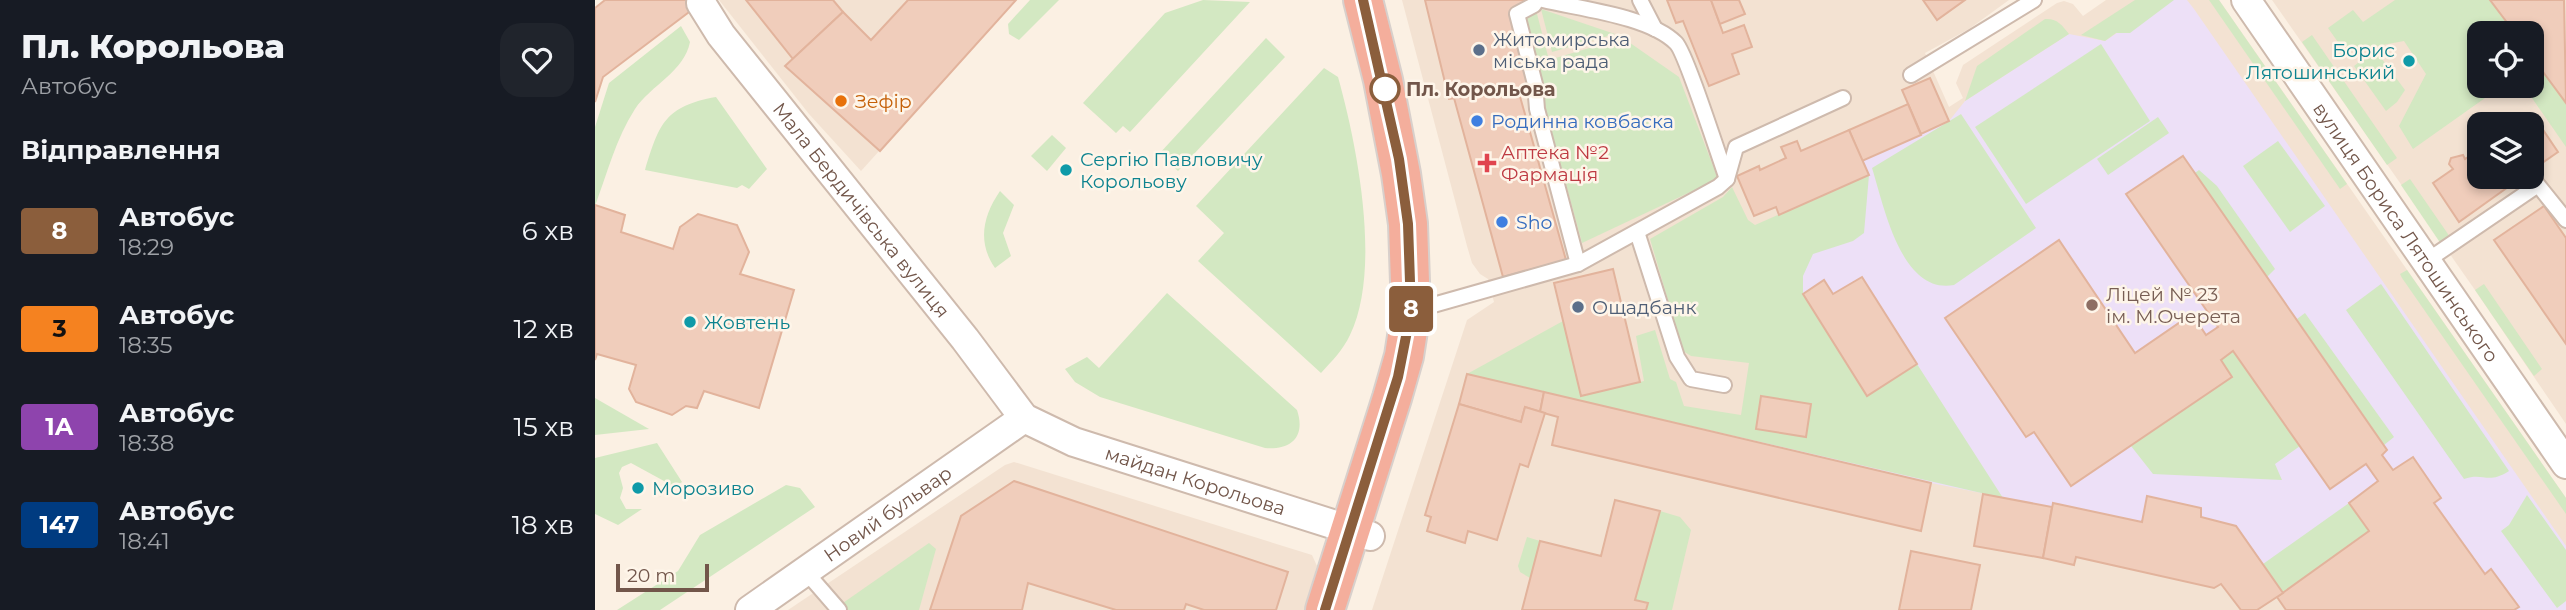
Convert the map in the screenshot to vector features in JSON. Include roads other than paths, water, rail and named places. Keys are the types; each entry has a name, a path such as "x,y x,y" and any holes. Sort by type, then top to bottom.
{"highway":[{"path":"1363,0 1383,80 1401,174 1421,308"},
{"path":"1348,610 1360,533 1401,366 1421,308 1428,221 1417,139 1383,0"},
{"path":"1325,610 1360,533"}],"street":[{"name":"вулиця Бориса Лятошинського","path":"2246,0 2566,464"},
{"name":"Мала Бердичівська вулиця","path":"701,3 721,35 965,339 1024,418"},
{"name":"майдан Корольова","path":"1024,418 1074,442 1360,533"},
{"name":"Новий бульвар","path":"750,610 1024,418"}],"lane":[{"path":"1537,0 1534,5 1517,14 1535,85 1537,109 1578,264"},
{"path":"1543,0 1655,29 1677,44 1727,179"},
{"path":"1640,0 1655,29"},
{"path":"1911,75 2034,0"},
{"path":"1421,308 1578,264 1718,187 1727,179 1736,147 1843,98"},
{"path":"2425,262 2538,184 2566,220"},
{"path":"1637,232 1678,357 1691,379 1724,385"},
{"path":"806,572 839,610"}],"place":[{"name":"Житомирська міська рада","path":"1479,50"},
{"name":"Борис Лятошинський","path":"2409,61"},
{"name":"Пл. Корольова","path":"1385,89"},
{"name":"Зефір","path":"841,101"},
{"name":"Родинна ковбаска","path":"1477,121"},
{"name":"Аптека №2 Фармація","path":"1487,163"},
{"name":"Сергію Павловичу Корольову","path":"1066,170"},
{"name":"Sho","path":"1502,222"},
{"name":"Ліцей № 23 ім. М.Очерета","path":"2092,305"},
{"name":"Ощадбанк","path":"1578,307"},
{"name":"Жовтень","path":"690,322"},
{"name":"Морозиво","path":"638,488"}]}
